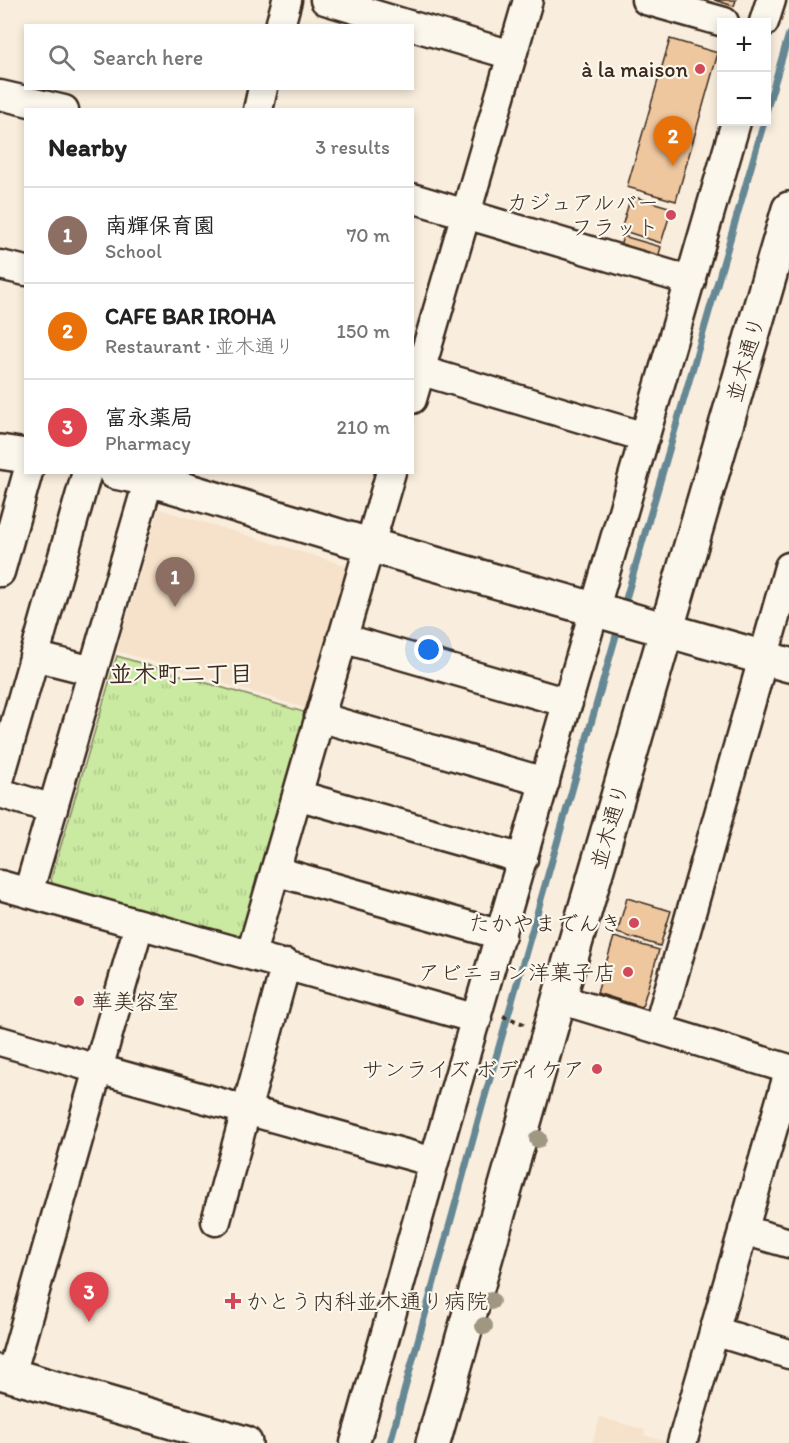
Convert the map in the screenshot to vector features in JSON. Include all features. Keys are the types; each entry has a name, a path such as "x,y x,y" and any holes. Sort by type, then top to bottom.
{"street":[{"path":"281,24 287,0"},
{"path":"325,0 405,24"},
{"path":"414,387 417,369 466,213 528,0"},
{"path":"646,0 717,20"},
{"path":"765,18 771,0"},
{"path":"414,27 512,55"},
{"path":"258,108 263,90"},
{"path":"0,95 55,108"},
{"path":"355,1443 434,1162 486,1016 501,935 568,703 627,618 645,437 735,126"},
{"path":"414,199 691,281"},
{"name":"並木通り","path":"433,1443 559,999 627,618 789,209"},
{"path":"0,265 24,271"},
{"path":"417,369 645,437"},
{"path":"0,452 24,456"},
{"path":"0,572 27,474"},
{"path":"0,777 86,474"},
{"path":"132,474 150,476 369,545 776,661"},
{"path":"251,954 390,474"},
{"path":"28,893 150,476"},
{"path":"658,1029 776,661 789,567"},
{"path":"342,638 568,703"},
{"path":"34,656 93,671"},
{"path":"319,717 545,782"},
{"path":"0,793 53,808"},
{"path":"297,795 523,859"},
{"path":"275,871 501,935"},
{"path":"0,885 139,925 486,1016"},
{"path":"139,925 6,1373 245,1443"},
{"path":"216,1221 286,964"},
{"path":"559,999 789,1070 682,1443"},
{"path":"0,1041 434,1162"},
{"path":"743,1230 789,1243"},
{"path":"714,1331 789,1354"}],"path":[{"path":"486,1016 519,1022"}],"shaded area":[{"path":"159,509 345,565 351,577 311,710 117,651"},
{"path":"600,1417 645,1430 644,1435 670,1443 592,1443"}],"green space":[{"path":"117,656 310,714 244,936 233,940 54,889 51,879"}],"building":[{"path":"714,0 736,0 734,6"},
{"path":"670,39 717,53 676,201 627,187"},
{"path":"631,196 672,208 661,243 621,230"},
{"path":"623,236 661,247 656,265 618,254"},
{"path":"627,898 671,911 660,946 617,933"},
{"name":"アビニョン洋菓子店","path":"614,937 659,950 642,1007 597,993"}],"waterway":[{"path":"771,95 789,34"},
{"path":"623,609 763,126"},
{"path":"390,1443 481,1110 619,625"}],"place":[{"name":"à la maison","path":"700,69"},
{"name":"CAFE BAR IROHA","path":"673,166"},
{"name":"カジュアルバー フラット","path":"671,215"},
{"name":"南輝保育園","path":"175,607"},
{"name":"たかやまでんき","path":"634,923"},
{"name":"アビニョン洋菓子店","path":"628,972"},
{"name":"華美容室","path":"79,1001"},
{"name":"サンライズ ボディケア","path":"597,1069"},
{"name":"かとう内科並木通り病院","path":"233,1301"},
{"name":"富永薬局","path":"89,1322"}],"district":[{"name":"並木町二丁目","path":"181,674"}]}
